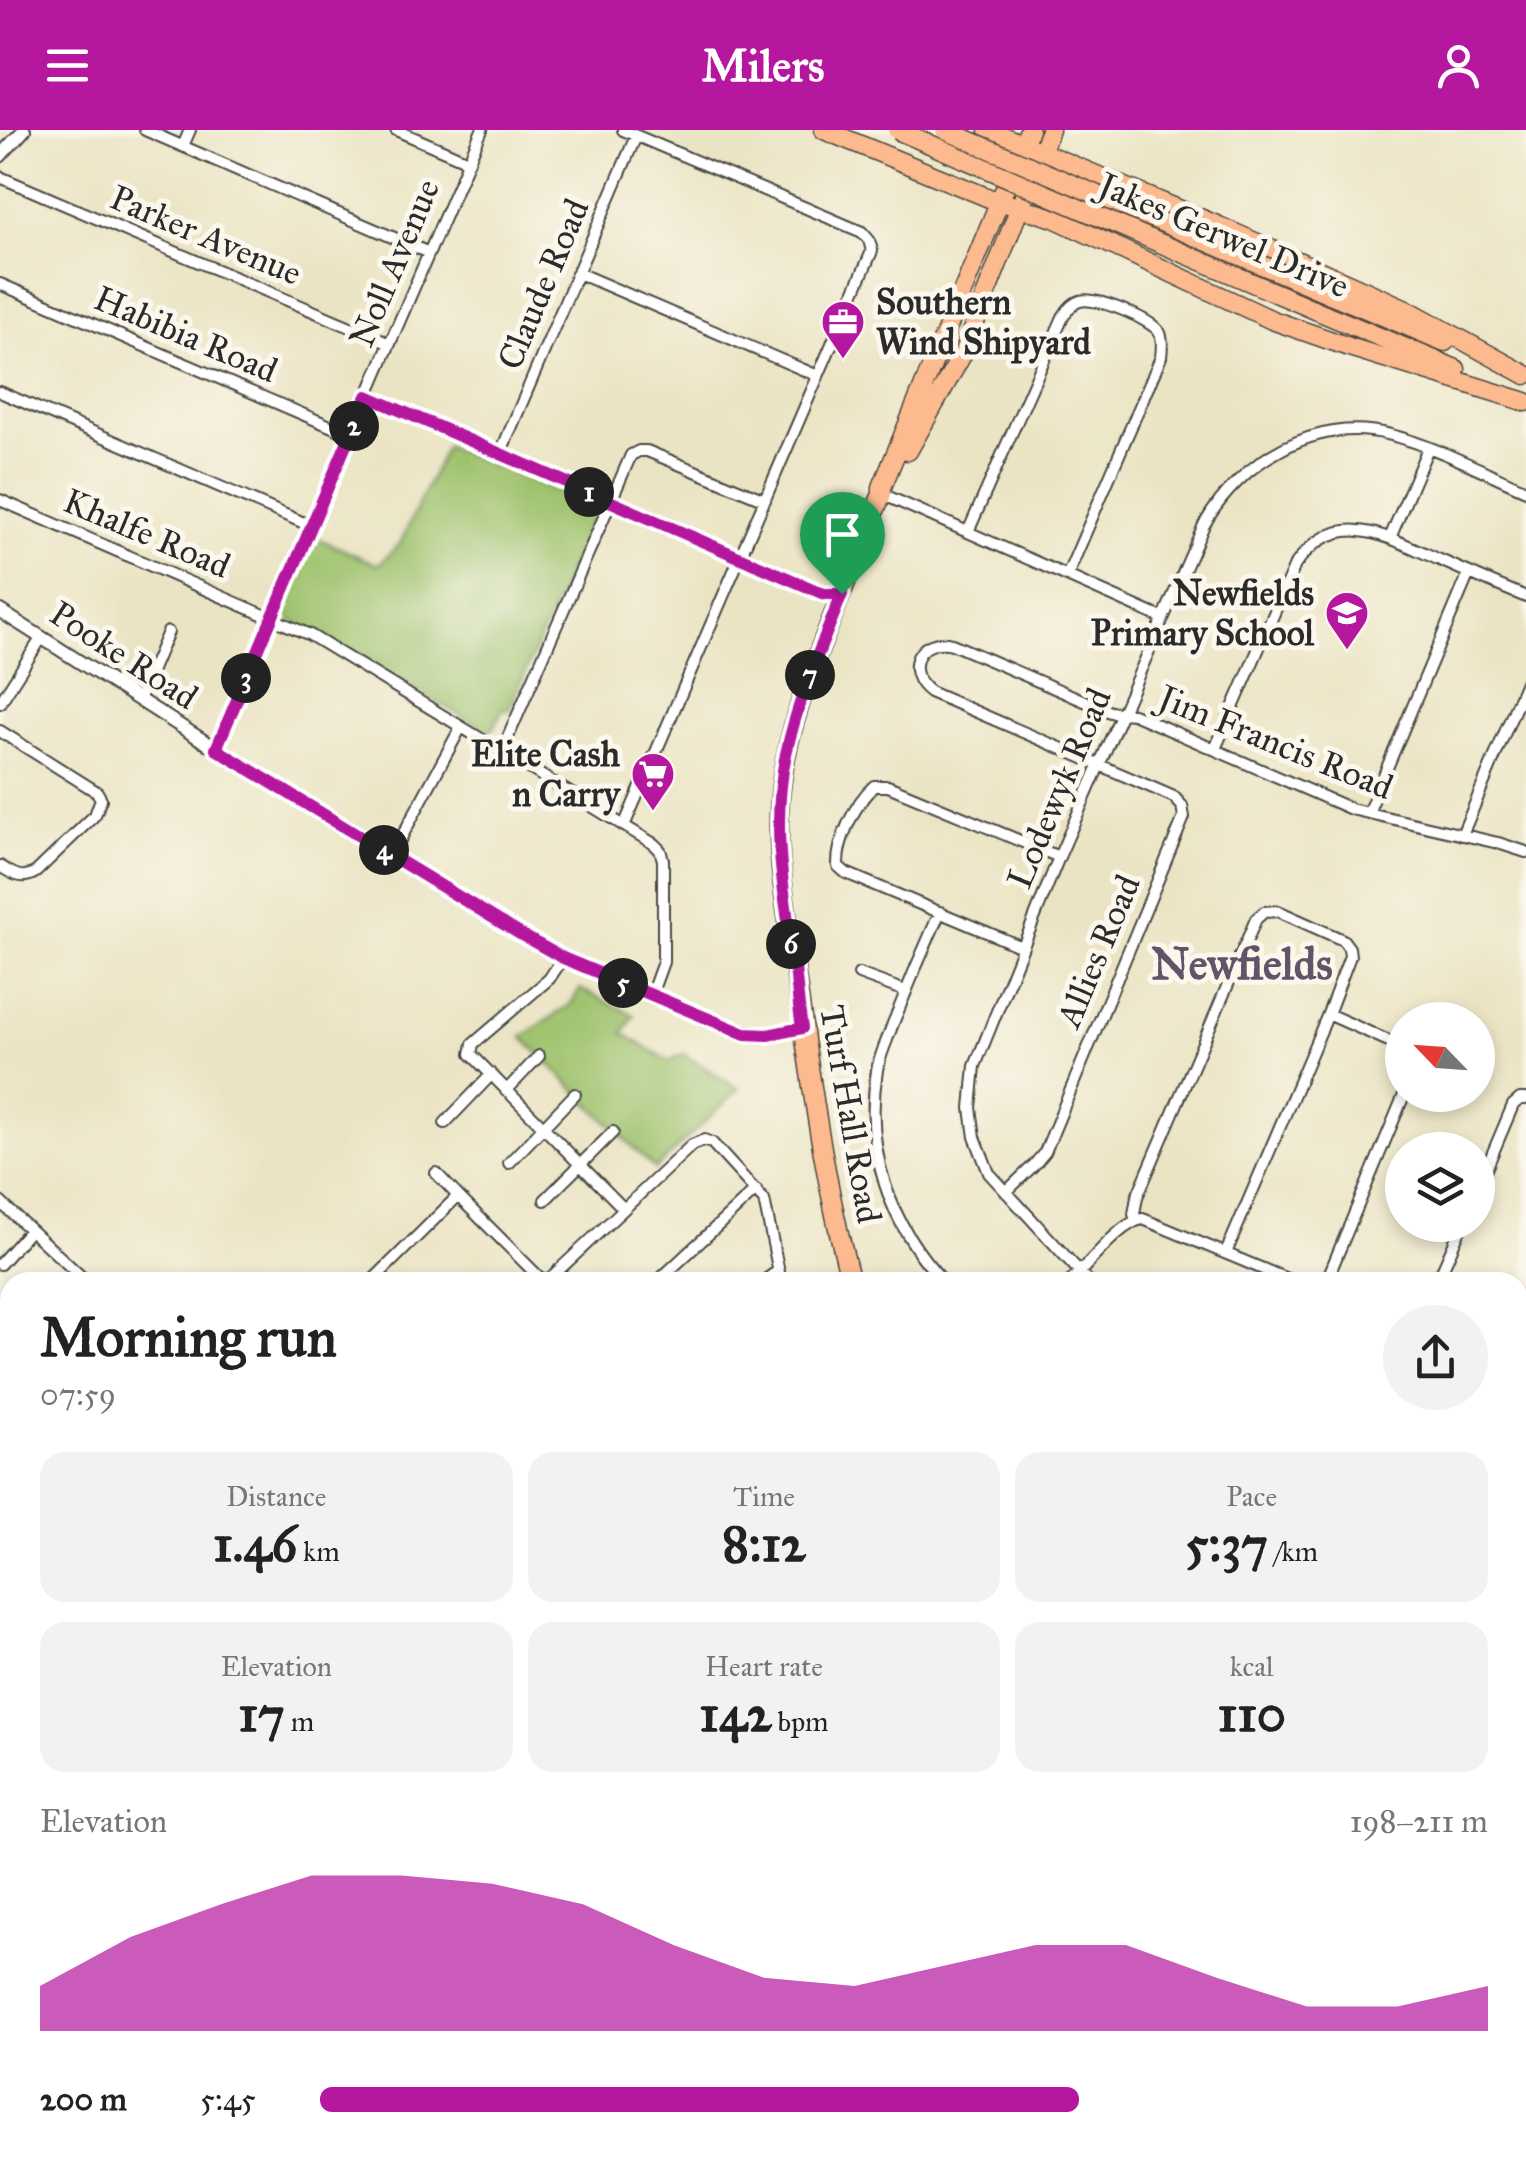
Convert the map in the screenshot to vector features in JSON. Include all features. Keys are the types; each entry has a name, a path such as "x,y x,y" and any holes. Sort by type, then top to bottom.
{"main road":[{"path":"824,130 1000,202 1054,218 1272,320 1526,400"},
{"name":"Jakes Gerwel Drive","path":"897,130 1526,400"},
{"name":"Jakes Gerwel Drive","path":"945,130 1526,375"},
{"path":"988,130 1031,143 1404,308 1526,375"},
{"name":"Turf Hall Road","path":"848,1272 830,1198 781,886 779,804 786,756 792,728 882,487 1000,202 1031,143 1050,130"},
{"name":"Turf Hall Road","path":"882,494 890,487 962,353 1019,208 1031,143"}],"street":[{"path":"0,156 24,130"},
{"path":"145,130 429,253"},
{"path":"182,146 190,130"},
{"path":"396,130 468,161"},
{"name":"Noll Avenue","path":"216,749 482,130"},
{"path":"622,130 862,232 871,243 871,255 624,826"},
{"name":"Claude Road","path":"500,454 636,136"},
{"name":"Parker Avenue","path":"0,177 390,344"},
{"path":"578,272 818,376"},
{"name":"Habibia Road","path":"0,284 350,435"},
{"path":"968,532 1068,309 1081,300 1098,300 1148,322 1160,334 1162,356 1067,576"},
{"path":"0,392 311,526"},
{"path":"367,396 824,594 842,594"},
{"name":"Lodewyk Road","path":"1079,1272 989,1172 975,1136 970,1108 975,1066 1121,712 1213,509 1245,473 1272,453 1314,436 1360,431 1388,434 1428,448 1526,490"},
{"path":"1390,538 1428,448"},
{"path":"502,751 628,458 643,450 765,500"},
{"path":"882,494 1162,618"},
{"name":"Khalfe Road","path":"0,500 319,640 654,844 662,857 663,962 652,995"},
{"path":"1214,750 1295,566 1322,539 1364,530 1526,597"},
{"path":"1368,813 1469,573"},
{"name":"Pooke Road","path":"0,610 216,749 563,958 750,1034 768,1035 802,1028"},
{"path":"139,700 168,632"},
{"path":"0,703 42,637"},
{"name":"Jim Francis Road","path":"1099,764 930,692 916,674 918,657 930,644 946,642 1110,712 1133,714 1351,809 1526,852"},
{"path":"1462,834 1526,682"},
{"path":"392,855 461,726"},
{"path":"0,731 97,792 101,799 95,815 29,877 0,866"},
{"name":"Allies Road","path":"1006,1192 1044,1152 1184,817 1182,806 1174,797 1099,764"},
{"path":"1022,946 838,866 837,853 860,799 874,786 888,786 1060,858"},
{"path":"1136,1220 1137,1197 1256,918 1264,912 1278,911 1344,940 1350,956 1226,1254"},
{"path":"934,1272 908,1237 887,1195 877,1162 873,1117 878,1067 905,991 940,912"},
{"path":"563,958 550,979 471,1047 472,1058 624,1209"},
{"path":"858,974 905,991"},
{"path":"1328,1014 1385,1040"},
{"path":"506,1090 539,1056"},
{"path":"445,1122 491,1076"},
{"path":"509,1164 575,1094"},
{"path":"1495,1148 1513,1105 1526,1099"},
{"path":"1330,1272 1397,1112"},
{"path":"545,1200 612,1132"},
{"path":"556,1272 692,1146 704,1140 712,1143 756,1190 766,1207 779,1272"},
{"path":"436,1174 535,1272"},
{"path":"667,1272 756,1190"},
{"path":"381,1272 458,1196"},
{"path":"0,1202 76,1272"},
{"path":"1081,1272 1136,1220 1152,1222 1270,1272"},
{"path":"0,1264 30,1230"},
{"path":"1441,1272 1455,1242"}],"green space":[{"path":"446,446 591,506 594,514 509,710 503,709 488,731 291,620 283,604 312,536 378,565 400,544"},
{"path":"580,989 634,1015 623,1033 669,1061 683,1054 739,1089 655,1169 522,1037 570,1005"}],"place":[{"name":"Southern Wind Shipyard","path":"843,360"},
{"name":"Newfields Primary School","path":"1347,651"},
{"name":"Elite Cash n Carry","path":"653,812"}],"district":[{"name":"Newfields","path":"1242,963"}],"route":[{"path":"367,396 824,594 842,594 792,728 779,804 781,886 802,1028 768,1035 745,1034 558,956 216,749 367,396"}]}
